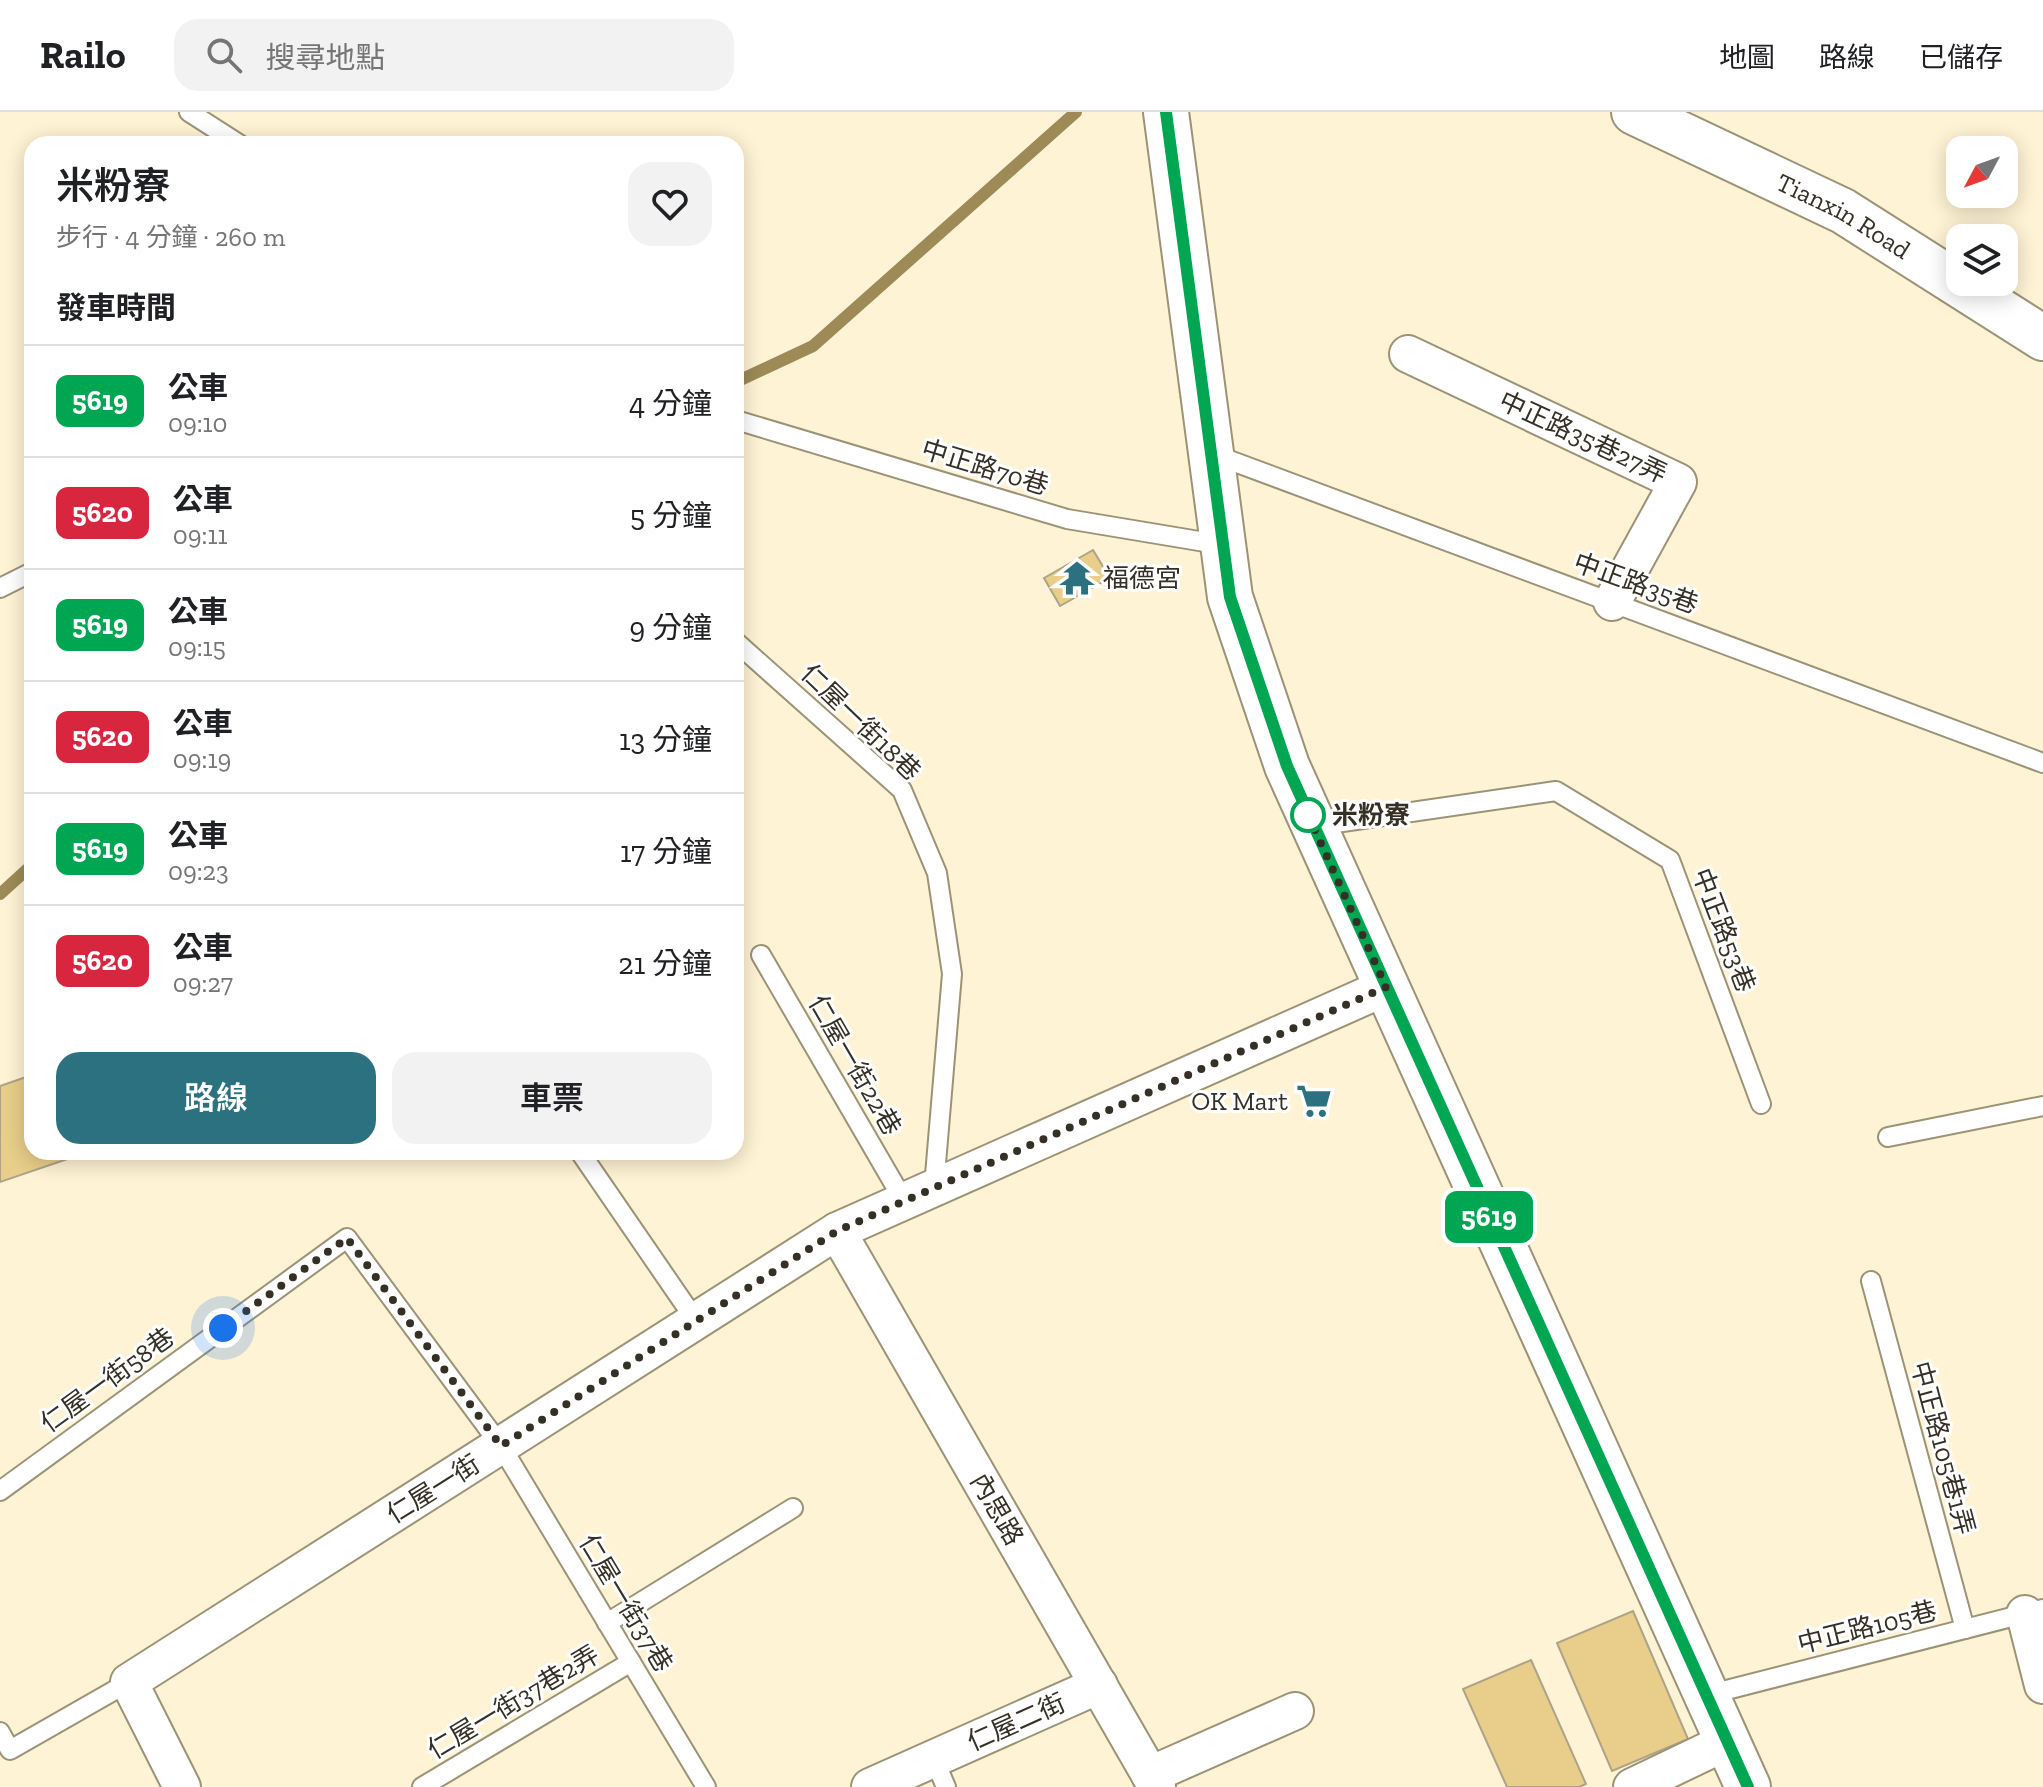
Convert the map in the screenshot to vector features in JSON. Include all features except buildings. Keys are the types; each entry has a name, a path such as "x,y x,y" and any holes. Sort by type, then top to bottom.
{"street":[{"path":"1166,112 1230,597 1287,766 1748,1787"},
{"name":"Tianxin Road","path":"1634,112 1843,211 2043,338"},
{"name":"中正路35巷27弄","path":"1408,354 1678,482 1612,602"},
{"name":"仁屋一街","path":"129,1682 837,1231 1386,987"},
{"name":"內思路","path":"837,1231 1154,1781"},
{"path":"2034,1611 2043,1685"},
{"path":"129,1682 182,1787"},
{"name":"仁屋二街","path":"870,1787 940,1773 1099,1685"},
{"path":"1154,1781 1295,1711"},
{"path":"1632,1787 1726,1742"}],"lane":[{"path":"189,112 226,136"},
{"name":"中正路70巷","path":"744,422 1067,519 1223,545"},
{"name":"中正路35巷","path":"1210,453 2043,763"},
{"path":"0,588 24,576"},
{"name":"仁屋一街18巷","path":"744,649 902,790 937,873 952,974 919,1194"},
{"name":"中正路53巷","path":"1313,826 1556,791 1670,860 1761,1104"},
{"name":"仁屋一街22巷","path":"761,955 919,1194"},
{"path":"1888,1137 2043,1106"},
{"path":"585,1160 696,1321"},
{"name":"仁屋一街58巷","path":"0,1491 347,1238 501,1446"},
{"name":"中正路105巷1弄","path":"1871,1281 1965,1629"},
{"name":"仁屋一街37巷","path":"501,1446 706,1787"},
{"path":"607,1623 793,1508"},
{"name":"中正路105巷","path":"1705,1696 2034,1611"},
{"name":"仁屋一街37巷2弄","path":"422,1787 631,1662"},
{"path":"0,1732 10,1750 129,1682"}],"waterway":[{"path":"744,378 813,346 1076,112"},
{"path":"0,894 24,872"}],"bus line":[{"name":"5619","path":"1166,112 1230,597 1287,766 1748,1787"}],"place":[{"name":"福德宮","path":"1077,578"},
{"name":"米粉寮","path":"1308,815"},
{"name":"OK Mart","path":"1314,1101"}],"route":[{"path":"223,1328 347,1238 501,1446 837,1231 1386,987 1304,806 1308,815"}]}
